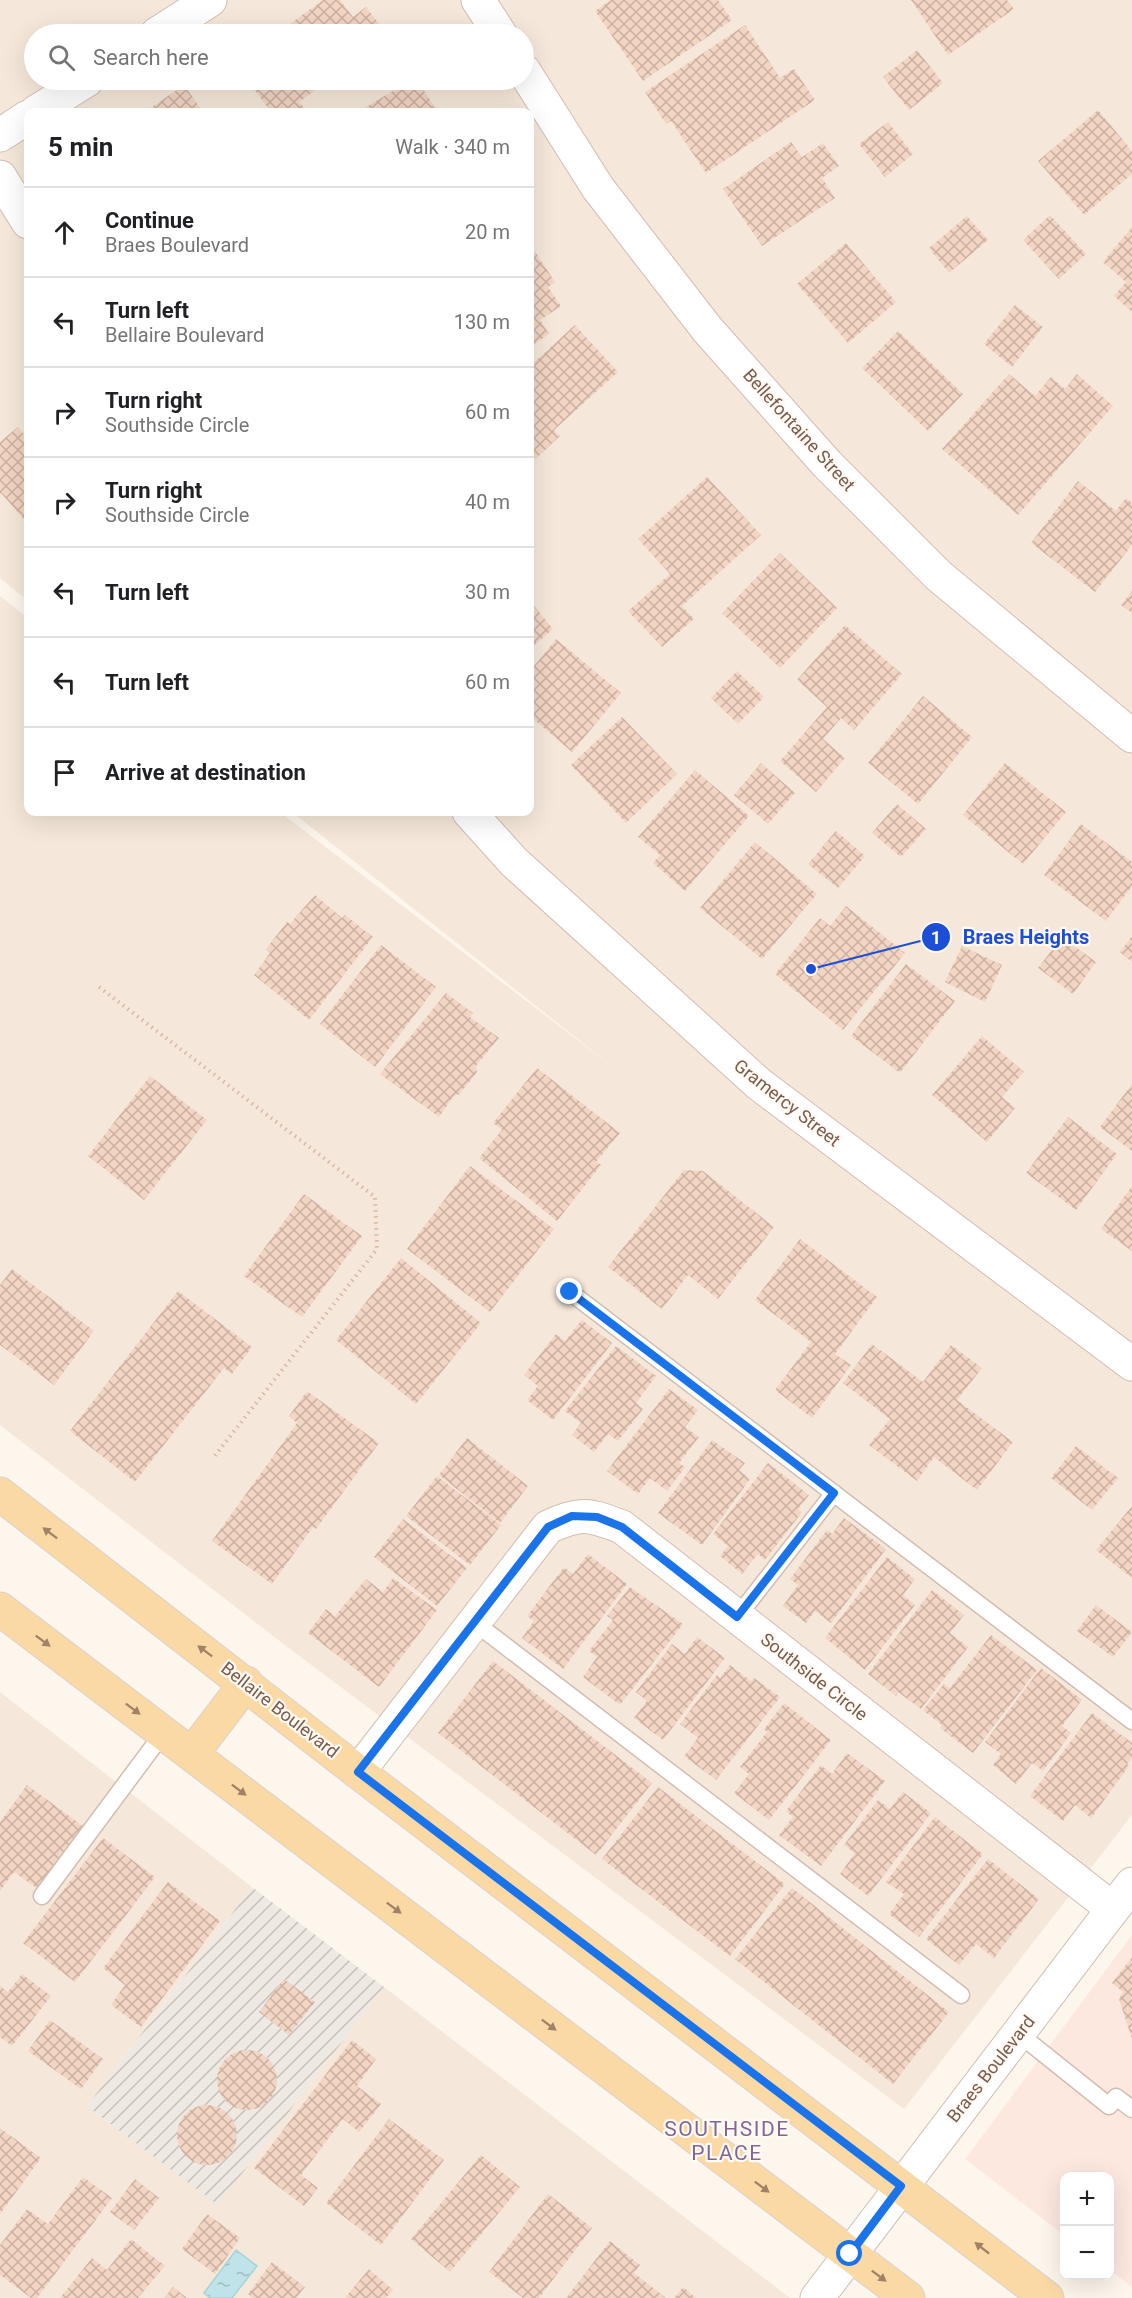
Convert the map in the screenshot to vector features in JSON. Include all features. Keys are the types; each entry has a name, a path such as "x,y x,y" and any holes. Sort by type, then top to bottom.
{"main road":[{"name":"Bellaire Boulevard","path":"0,1494 358,1772 1047,2298"},
{"path":"0,1608 908,2298"},
{"path":"192,1755 246,1683"}],"street":[{"path":"173,24 210,0"},
{"path":"478,0 494,24"},
{"name":"Bellefontaine Street","path":"534,87 598,188 671,282 707,328 827,464 939,576 1132,736"},
{"path":"42,108 71,90"},
{"path":"0,135 24,120"},
{"path":"0,177 24,216"},
{"name":"Gramercy Street","path":"473,816 514,862 759,1084 1132,1364"},
{"name":"Southside Circle","path":"358,1772 548,1527 572,1516 597,1517 622,1527 1113,1909"},
{"name":"Braes Boulevard","path":"817,2298 1132,1884"}],"lane":[{"path":"570,1292 1132,1721"},
{"path":"737,1617 834,1493"},
{"path":"474,1622 961,1995"},
{"path":"42,1896 164,1732"},
{"path":"1019,2034 1109,2106 1116,2097 1132,2109"}],"path":[{"path":"99,987 375,1197 376,1249 213,1458"}],"shaded area":[{"path":"0,0 1132,0 1132,1815 904,2109 286,1646 0,1425 0,596 24,615 24,816 285,816 614,1068 297,816 534,816 534,108 24,108 24,598 0,578"},
{"path":"0,1692 252,1887 87,2106 218,2204 384,1987 790,2298 0,2298"},
{"path":"252,1887 384,1987 218,2205 87,2106"},
{"path":"1132,1935 1132,2287 1114,2273 1114,2172 1060,2172 1060,2232 965,2159"}],"water":[{"path":"236,2250 257,2266 232,2298 210,2298 204,2293"}],"building":[{"path":"323,0 340,0 353,17 366,7 379,24 290,24"},
{"path":"611,0 718,0 732,20 643,81 595,11"},
{"path":"911,0 1007,0 1014,9 948,55"},
{"path":"745,25 780,78 794,69 815,100 706,173 671,121 666,124 645,92"},
{"path":"917,50 943,83 909,110 883,77"},
{"path":"177,90 188,90 200,108 151,108"},
{"path":"254,90 315,90 299,102 304,108 268,108"},
{"path":"394,90 424,90 435,108 365,108"},
{"path":"1098,110 1132,151 1132,174 1084,215 1038,161"},
{"path":"888,122 913,154 885,177 859,144"},
{"path":"791,142 802,157 823,143 839,166 822,178 835,198 762,246 723,189"},
{"path":"1050,215 1086,254 1059,279 1023,240"},
{"path":"967,216 988,240 949,273 929,248"},
{"path":"1132,227 1132,312 1114,296 1126,282 1103,262"},
{"path":"846,243 896,302 848,343 797,284"},
{"path":"534,250 555,282 548,287 561,306 540,320 549,334 534,344"},
{"path":"1015,305 1043,327 1012,367 984,344"},
{"path":"575,325 618,372 554,430 560,436 534,460 534,362"},
{"path":"898,331 963,394 928,431 862,368"},
{"path":"1009,374 1035,396 1051,377 1065,389 1077,374 1113,406 1018,515 942,449"},
{"path":"18,427 24,434 24,519 0,494 0,442"},
{"path":"707,477 761,535 682,606 694,619 662,647 628,611 670,574 638,539"},
{"path":"1078,481 1116,511 1126,498 1132,503 1132,545 1095,592 1031,543"},
{"path":"780,553 837,608 780,668 722,613"},
{"path":"1132,591 1132,613 1121,605"},
{"path":"534,606 553,629 534,646"},
{"path":"845,625 902,674 854,730 841,718 823,739 845,758 816,792 780,761 827,707 797,680"},
{"path":"556,639 621,693 572,752 534,719 534,666"},
{"path":"737,671 764,697 738,724 711,698"},
{"path":"923,696 972,737 918,804 868,763"},
{"path":"622,717 677,774 626,823 571,765"},
{"path":"761,763 795,793 768,824 734,795"},
{"path":"1005,763 1066,812 1023,864 963,815"},
{"path":"695,770 749,816 685,891 653,863 660,855 638,837"},
{"path":"897,804 926,829 901,857 872,833"},
{"path":"1081,824 1132,862 1132,886 1106,921 1044,875"},
{"path":"836,831 865,856 838,888 808,864"},
{"path":"755,842 817,894 762,959 700,908"},
{"path":"315,895 342,918 345,915 373,937 309,1020 254,975 270,953 266,949 287,922 290,924"},
{"path":"846,906 905,953 843,1030 775,974 820,918 830,926"},
{"path":"1132,936 1132,962 1120,952"},
{"path":"1062,937 1096,962 1073,994 1038,968"},
{"path":"381,945 436,987 375,1067 320,1024"},
{"path":"962,946 1002,965 985,1002 945,982"},
{"path":"906,964 955,1001 900,1073 851,1036"},
{"path":"446,993 473,1013 470,1017 499,1038 476,1066 477,1072 459,1095 453,1097 439,1117 380,1074"},
{"path":"982,1036 1024,1072 1002,1097 1015,1108 987,1142 932,1095"},
{"path":"537,1068 620,1133 596,1162 601,1165 557,1221 479,1158 502,1130 493,1123"},
{"path":"150,1076 207,1120 144,1200 88,1156"},
{"path":"1132,1084 1132,1151 1100,1127"},
{"path":"1068,1117 1117,1154 1076,1210 1026,1173"},
{"path":"470,1166 554,1229 490,1312 407,1249"},
{"path":"684,1170 703,1171 774,1227 718,1299 688,1275 662,1309 608,1267"},
{"path":"1132,1186 1132,1251 1101,1229"},
{"path":"304,1194 362,1236 302,1317 244,1276"},
{"path":"800,1239 877,1297 835,1354 851,1365 812,1418 775,1390 811,1342 755,1300"},
{"path":"401,1258 481,1323 416,1404 336,1340"},
{"path":"12,1269 94,1331 54,1385 0,1345 0,1285"},
{"path":"178,1291 252,1347 232,1374 224,1368 135,1482 70,1431"},
{"path":"582,1320 612,1343 553,1420 527,1400 538,1386 524,1375 556,1334 565,1341"},
{"path":"872,1344 923,1382 951,1345 982,1368 957,1400 1013,1442 977,1490 934,1457 917,1481 869,1445 890,1419 843,1383"},
{"path":"616,1346 656,1376 636,1403 643,1409 618,1441 608,1434 594,1452 572,1435 581,1423 565,1411"},
{"path":"669,1389 698,1410 685,1427 699,1437 679,1463 685,1467 667,1491 650,1478 638,1494 607,1471"},
{"path":"307,1391 379,1443 316,1529 313,1527 272,1584 212,1541 297,1423 289,1416"},
{"path":"467,1438 528,1486 500,1523 439,1475"},
{"path":"712,1440 745,1463 739,1470 750,1479 702,1545 658,1513"},
{"path":"1076,1446 1118,1478 1092,1510 1051,1478"},
{"path":"768,1463 809,1495 798,1509 802,1512 765,1560 758,1554 742,1574 720,1556 728,1546 713,1534"},
{"path":"437,1476 501,1525 470,1565 406,1516"},
{"path":"1132,1506 1132,1578 1096,1550"},
{"path":"844,1518 886,1549 831,1623 815,1611 806,1623 783,1606 798,1585 790,1579 827,1530 832,1534"},
{"path":"403,1519 467,1568 437,1606 374,1557"},
{"path":"588,1554 627,1584 563,1669 522,1638 534,1621 527,1616 564,1567 573,1574"},
{"path":"887,1557 915,1579 903,1595 915,1605 865,1670 825,1638"},
{"path":"393,1578 437,1610 379,1687 308,1633 326,1609 335,1616 366,1579 383,1592"},
{"path":"630,1587 683,1624 620,1705 583,1677 597,1657 589,1651 613,1620 607,1616"},
{"path":"932,1590 964,1615 950,1633 968,1647 921,1709 898,1692 896,1696 868,1674"},
{"path":"1096,1605 1132,1632 1113,1657 1077,1631"},
{"path":"991,1635 1037,1670 973,1753 940,1728 942,1725 923,1710 944,1684 950,1688"},
{"path":"697,1637 725,1658 663,1740 634,1718 647,1701 636,1692 672,1644 685,1654"},
{"path":"493,1661 652,1783 596,1855 438,1733"},
{"path":"730,1665 751,1681 754,1678 780,1697 716,1780 684,1756 698,1738 680,1724 717,1675 720,1678"},
{"path":"1041,1668 1082,1700 1062,1726 1071,1733 1043,1771 1032,1763 1016,1784 993,1765 1001,1754 985,1742"},
{"path":"784,1703 831,1740 769,1820 734,1793 749,1774 740,1767 767,1732 764,1729"},
{"path":"1092,1713 1132,1743 1132,1758 1127,1764 1129,1766 1091,1818 1075,1805 1063,1821 1030,1796"},
{"path":"847,1753 885,1781 821,1866 779,1835 793,1817 786,1811 821,1765 832,1774"},
{"path":"27,1785 83,1826 37,1888 14,1872 0,1891 0,1822"},
{"path":"658,1787 785,1884 730,1956 602,1859"},
{"path":"903,1792 931,1813 868,1896 840,1874 855,1853 844,1845 878,1800 890,1809"},
{"path":"935,1817 983,1854 919,1937 889,1914 904,1894 886,1882"},
{"path":"103,1838 155,1877 75,1982 23,1943"},
{"path":"988,1859 1039,1899 994,1958 976,1944 959,1965 926,1939"},
{"path":"168,1882 220,1921 141,2027 111,2005 125,1985 103,1968"},
{"path":"792,1888 949,2012 893,2084 735,1959"},
{"path":"1132,1957 1132,2039 1119,1999 1123,1992 1112,1983"},
{"path":"22,1974 51,1996 12,2046 0,2037 0,1986 8,1992"},
{"path":"284,1979 315,2002 289,2035 259,2012"},
{"path":"50,2020 103,2059 81,2089 28,2051"},
{"path":"352,2040 376,2059 357,2086 381,2104 359,2132 343,2119 301,2175 318,2188 304,2206 254,2168"},
{"path":"241,2050 253,2050 269,2058 275,2068 277,2080 275,2092 269,2102 253,2110 241,2110 225,2102 217,2086 217,2074 225,2058"},
{"path":"201,2105 213,2105 229,2113 235,2123 237,2135 235,2147 229,2157 213,2165 201,2165 185,2157 177,2141 177,2129 185,2113"},
{"path":"389,2119 444,2160 381,2245 326,2203"},
{"path":"0,2128 41,2158 0,2214"},
{"path":"481,2155 520,2187 450,2272 411,2239"},
{"path":"83,2177 112,2198 37,2298 31,2298 0,2275 0,2245 27,2209 48,2224"},
{"path":"135,2179 159,2198 134,2230 110,2212"},
{"path":"548,2194 592,2228 539,2298 523,2298 489,2272"},
{"path":"207,2214 240,2238 215,2274 182,2249"},
{"path":"131,2239 165,2266 138,2298 60,2298 92,2258 107,2270"},
{"path":"610,2241 640,2265 634,2273 666,2298 566,2298"},
{"path":"272,2262 305,2287 296,2298 253,2298 248,2294"},
{"path":"369,2269 393,2290 386,2298 345,2298"},
{"path":"173,2287 187,2298 164,2298"},
{"path":"683,2287 696,2298 674,2298"}],"place":[{"name":"Braes Heights","path":"811,969"}],"district":[{"name":"SOUTHSIDE PLACE","path":"727,2141"}],"route":[{"path":"570,1292 834,1493 737,1617 622,1527 597,1517 572,1516 548,1527 358,1772 901,2186 850,2254"}]}
